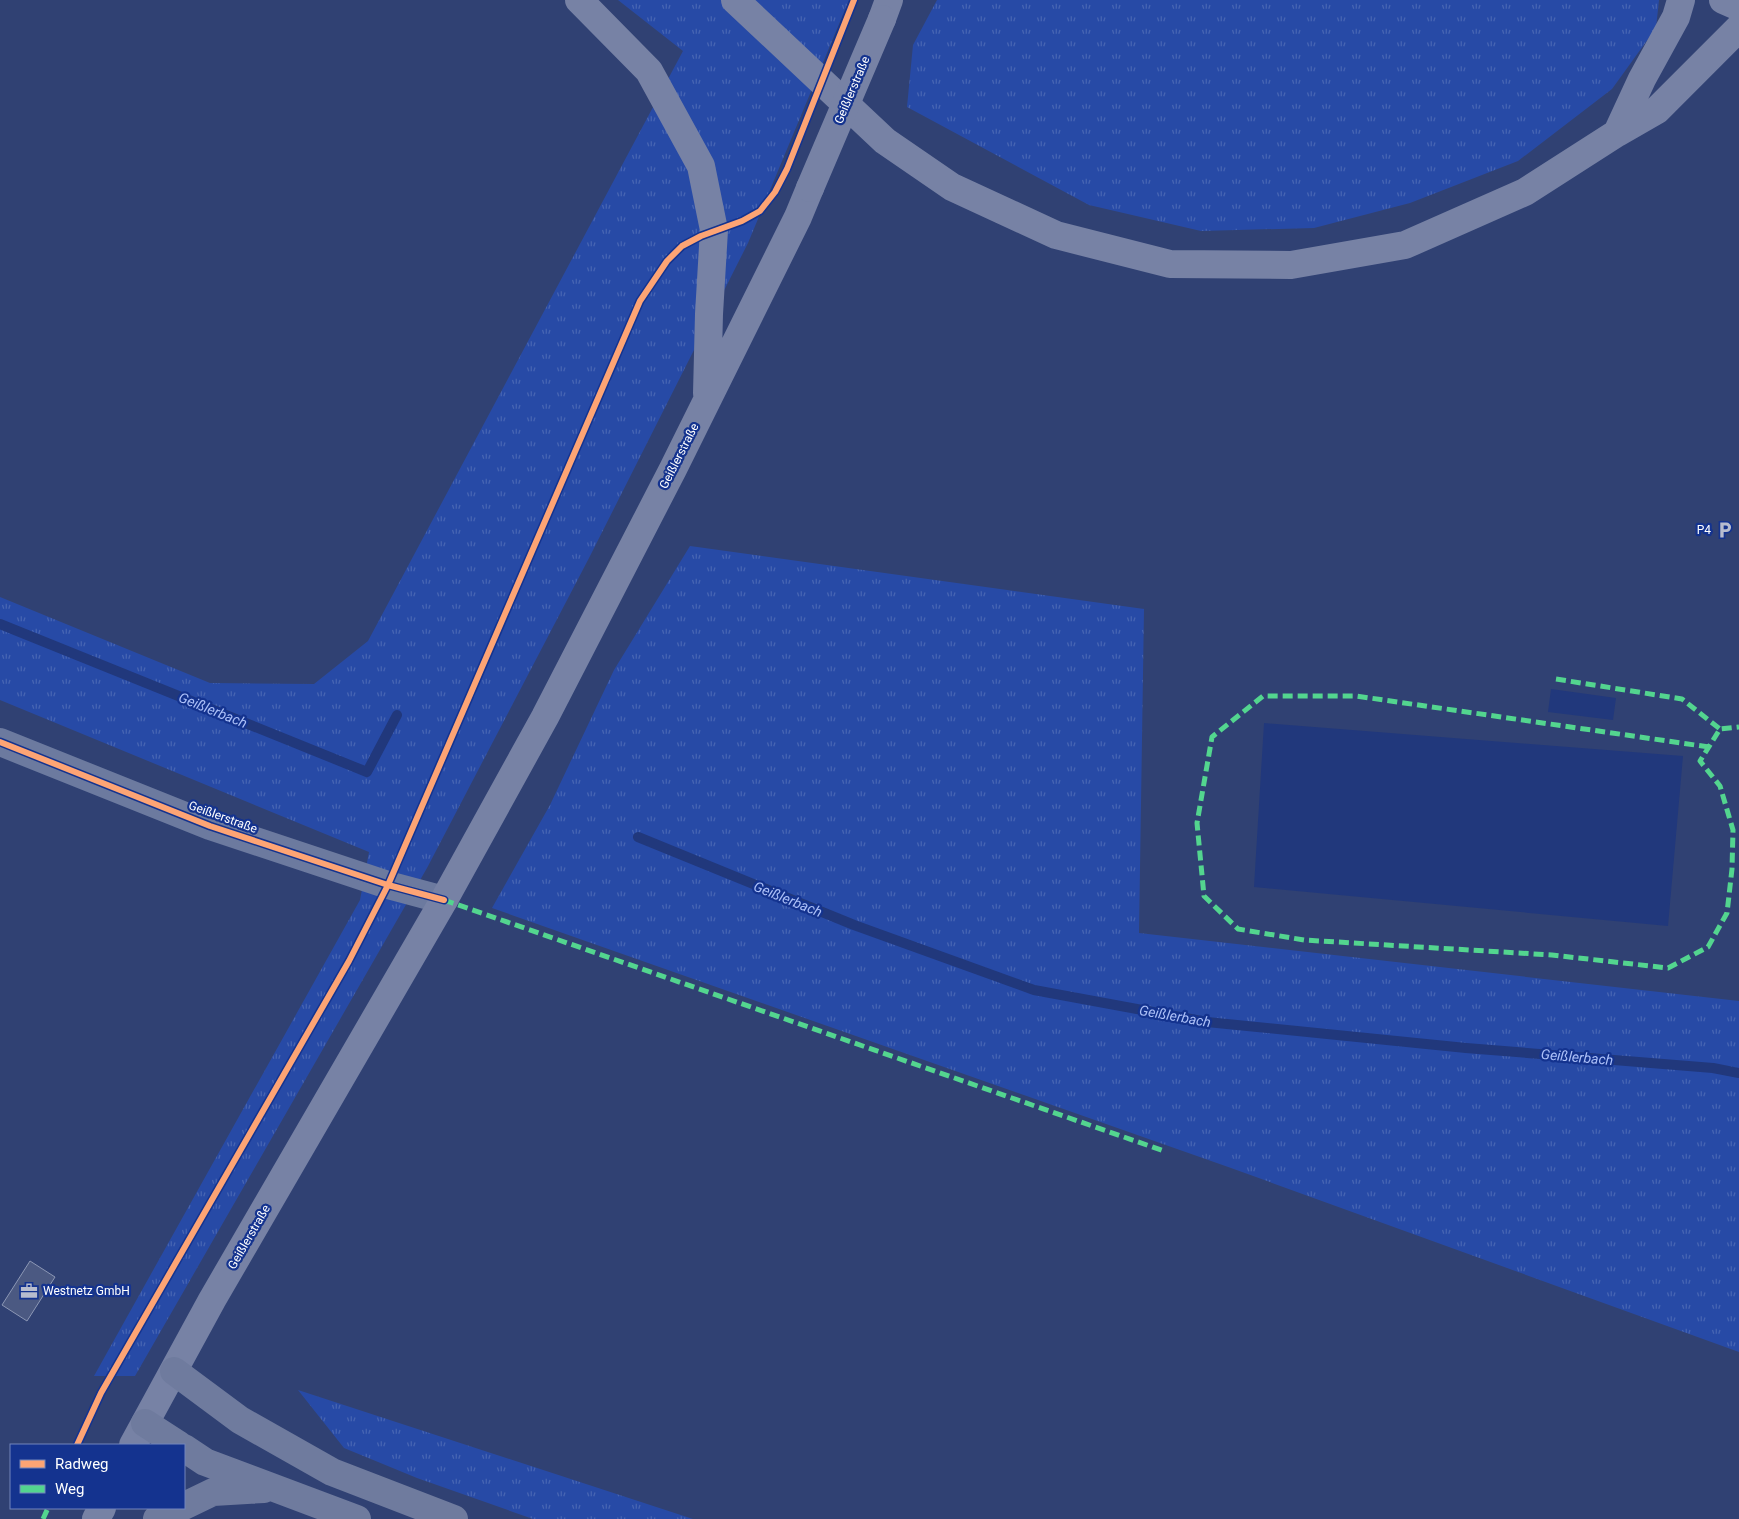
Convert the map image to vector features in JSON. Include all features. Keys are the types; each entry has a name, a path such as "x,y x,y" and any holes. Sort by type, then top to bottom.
{"highway":[{"path":"174,1370 240,1420 332,1472 454,1519"},
{"path":"139,1434 175,1444"},
{"path":"185,1449 204,1462 357,1519"},
{"path":"185,1506 213,1492 272,1488"},
{"path":"157,1519 178,1509"}],"main road":[{"path":"579,0 649,70 701,166 714,230 706,402"},
{"path":"735,0 885,140 952,187 1056,235 1170,264 1291,265 1405,245 1525,192 1617,133 1657,110 1739,28"},
{"path":"1617,133 1642,79 1676,17 1681,0"},
{"path":"1724,0 1739,7"},
{"name":"Geißlerstraße","path":"139,1434 212,1300 444,900 545,717 798,217 886,9"}],"street":[{"name":"Geißlerstraße","path":"0,742 210,826 388,885 444,900"}],"green space":[{"path":"618,0 849,0 748,243 589,558 427,868 135,1376 94,1376 360,900 369,852 0,700 0,597 210,683 314,684 368,641 683,51"},
{"path":"937,0 1659,0 1656,28 1612,89 1518,161 1410,203 1314,228 1201,231 1089,205 907,107 913,45"},
{"path":"690,546 1144,609 1139,933 1739,1001 1739,1352 1231,1168 492,908 550,805 614,670"},
{"path":"298,1390 693,1519 533,1519 417,1478 344,1448"}],"shaded area":[{"path":"1551,689 1616,698 1613,720 1548,712"},
{"path":"1264,723 1683,756 1668,926 1254,887"}],"building":[{"name":"Westnetz GmbH","path":"30,1261 55,1277 27,1321 2,1305"}],"waterway":[{"name":"Geißlerbach","path":"0,624 367,772 397,715"},
{"name":"Geißlerbach","path":"638,837 854,925 1034,990 1207,1022 1466,1048 1713,1068 1739,1073"}],"marked path":[{"path":"1556,679 1682,699 1720,729"},
{"path":"1709,747 1356,696 1263,696 1212,737 1197,823 1204,896 1238,929 1304,940 1552,955 1668,968 1708,947 1727,913 1732,869 1733,830 1720,786 1700,761 1720,729 1739,727"},
{"path":"444,900 1164,1151"},
{"path":"43,1519 48,1509"}],"cycle path":[{"path":"77,1444 101,1393 349,961 388,885 640,301 667,261 682,246 701,236 742,221 760,211 775,192 787,169 854,0"},
{"path":"0,742 210,826 388,885 444,900"}],"place":[{"name":"P4","path":"1725,530"},
{"name":"Westnetz GmbH","path":"29,1291"}]}
